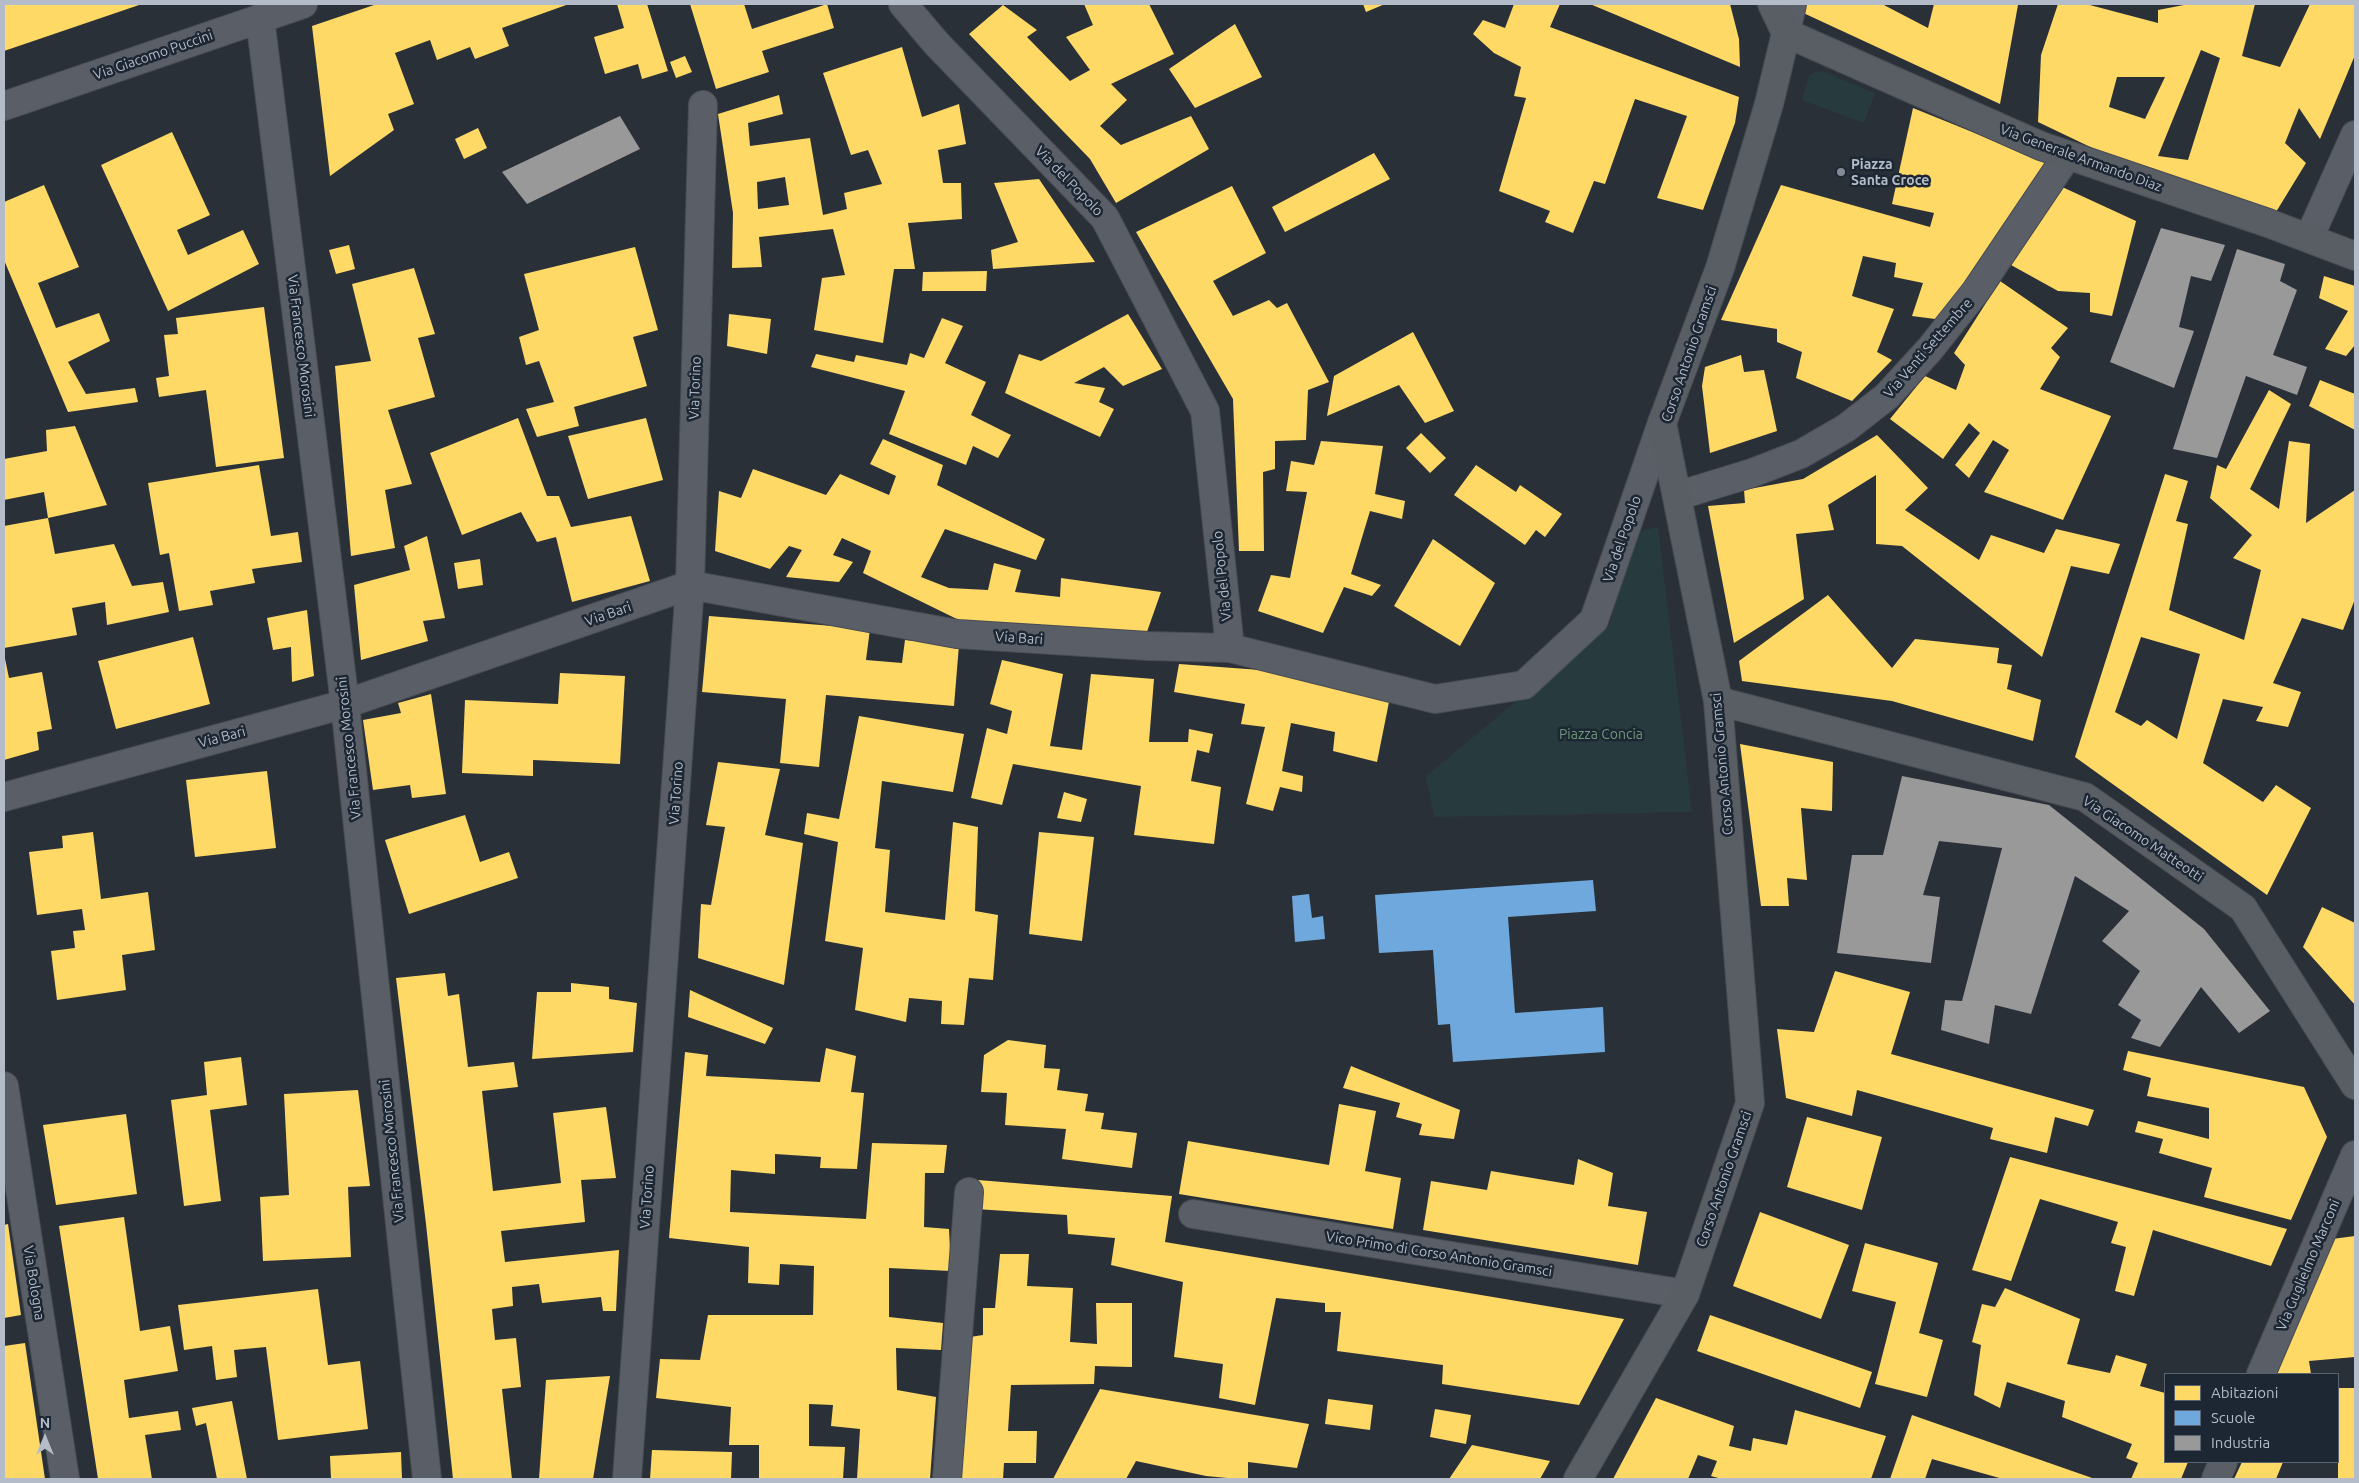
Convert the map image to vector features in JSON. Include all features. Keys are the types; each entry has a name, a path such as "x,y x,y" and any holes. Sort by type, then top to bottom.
{"street":[{"name":"Via Giacomo Puccini","path":"4,106 303,4"},
{"name":"Via del Popolo","path":"903,4 936,43 1105,218 1205,411 1230,648 1435,699 1524,685 1594,620 1662,423"},
{"path":"1772,4 1786,33"},
{"name":"Corso Antonio Gramsci","path":"1578,1479 1685,1294 1750,1103 1718,701 1662,423 1720,268 1769,104 1792,4"},
{"name":"Via Francesco Morosini","path":"260,18 345,704 427,1479"},
{"name":"Via Generale Armando Diaz","path":"1786,33 2041,146 2309,238 2355,256"},
{"name":"Via Torino","path":"627,1479 690,586 703,105"},
{"path":"2309,238 2355,135"},
{"name":"Via Venti Settembre","path":"1677,496 1752,473 1801,454 1846,428 1887,396 1930,349 1976,291 2067,156"},
{"name":"Via Bari","path":"4,797 345,704 690,586 957,634 1148,646 1230,648"},
{"name":"Via Giacomo Matteotti","path":"1718,701 2085,797 2243,908 2355,1085"},
{"name":"Via Bologna","path":"4,1086 64,1479"},
{"name":"Via Guglielmo Marconi","path":"2261,1373 2355,1155"},
{"path":"948,1479 969,1192"},
{"name":"Vico Primo di Corso Antonio Gramsci","path":"1193,1214 1685,1294"},
{"path":"2216,1479 2223,1463"}],"green space":[{"path":"1822,71 1875,93 1864,123 1802,100 1809,76 1815,72"},
{"name":"Piazza Concia","path":"1658,527 1692,812 1434,817 1426,776 1610,624 1635,532"}],"building: Abitazioni":[{"path":"4,4 142,4 4,51"},
{"path":"377,4 569,4 502,28 509,46 475,59 470,47 437,60 430,40 395,53 414,104 388,114 394,130 330,176 312,26"},
{"path":"617,4 647,4 668,71 642,79 638,64 605,74 594,37 624,28"},
{"path":"690,4 744,4 752,29 827,4 834,28 762,51 769,72 716,89"},
{"path":"1084,4 1149,4 1174,54 1111,84 1127,100 1100,126 1121,145 1191,116 1209,149 1116,203 1090,159 969,34 1003,5 1037,30 1027,37 1070,81 1090,70 1066,37 1093,25"},
{"path":"1363,4 1385,4 1366,12"},
{"path":"1514,4 1560,4 1550,27 1739,97 1735,123 1703,210 1657,198 1687,116 1635,99 1605,184 1594,181 1573,233 1545,222 1550,211 1499,191 1526,98 1514,96 1521,67 1494,53 1473,34 1483,20 1505,28"},
{"path":"1590,4 1730,4 1739,39 1740,67"},
{"path":"1801,4 1882,4 1928,28 1934,4 2018,5 2000,104 1799,11"},
{"path":"2058,4 2086,4 2158,23 2158,10 2189,4 2255,4 2242,56 2280,67 2310,4 2354,4 2355,55 2320,139 2299,108 2285,143 2306,163 2276,212 2128,165 2038,122 2041,55","holes":["2201,50 2220,58 2188,160 2158,156","2117,77 2165,77 2145,119 2109,107"]},
{"path":"1235,24 1262,77 1195,108 1169,69"},
{"path":"902,47 922,117 959,104 966,144 938,150 943,183 961,183 962,219 908,223 915,269 894,269 883,343 814,330 822,278 845,275 833,229 759,237 762,267 732,268 733,213 718,114 779,95 783,114 748,123 750,146 810,138 823,215 847,209 844,193 882,184 868,150 851,155 823,73","holes":["785,177 789,205 758,209 757,182"]},
{"path":"685,56 692,72 676,78 670,62"},
{"path":"1913,108 2049,163 1943,320 1912,316 1923,283 1894,277 1896,263 1863,256 1852,296 1894,309 1877,352 1892,360 1852,401 1796,378 1802,352 1777,342 1777,329 1721,320 1781,185 1930,227 1934,213 1892,204"},
{"path":"478,128 487,148 464,159 455,139"},
{"path":"172,132 210,215 177,230 188,255 243,230 259,264 168,311 101,165"},
{"path":"1374,153 1390,179 1285,232 1272,207"},
{"path":"1039,179 1095,262 993,269 991,250 1018,242 994,183"},
{"path":"44,185 79,267 38,283 56,328 99,313 110,341 68,362 86,394 135,388 138,402 68,412 4,260 4,202"},
{"path":"1232,186 1266,253 1213,281 1233,316 1269,300 1277,308 1287,303 1329,382 1308,390 1306,440 1275,441 1275,469 1263,472 1264,551 1239,551 1233,399 1136,232"},
{"path":"2060,186 2136,221 2112,316 2090,312 2090,293 2058,291 2011,265"},
{"path":"349,245 355,269 336,274 329,250"},
{"path":"635,247 658,330 633,337 647,386 574,407 579,426 537,437 526,409 554,402 539,361 526,365 519,337 539,330 524,274"},
{"path":"414,268 435,334 418,338 435,397 388,410 412,484 385,490 395,548 351,556 335,366 371,361 352,284"},
{"path":"987,271 986,291 922,291 923,272"},
{"path":"2324,276 2355,286 2355,345 2346,356 2325,349 2348,311 2319,298"},
{"path":"2000,281 2068,328 2051,348 2060,357 2040,389 2111,416 2063,520 1984,492 2009,450 1993,440 1969,478 1955,465 1980,433 1969,423 1943,459 1890,419 1925,376 1956,390 1965,365 1954,353"},
{"path":"264,307 284,458 216,467 206,390 159,397 156,378 169,376 164,335 178,334 176,318"},
{"path":"729,314 771,319 767,354 727,346"},
{"path":"1128,314 1162,369 1123,386 1104,367 1074,383 1105,388 1099,402 1114,409 1100,437 1005,393 1019,354 1041,361"},
{"path":"942,318 963,326 945,363 986,382 971,415 1011,435 998,458 973,446 966,465 889,434 905,391 811,367 816,354 854,362 856,355 907,365 910,353 924,358"},
{"path":"1413,332 1454,411 1425,423 1399,385 1327,416 1334,376"},
{"path":"1741,355 1744,372 1764,370 1777,431 1710,453 1702,386 1705,367"},
{"path":"2320,380 2355,394 2355,430 2309,406"},
{"path":"2269,390 2291,404 2250,489 2279,509 2289,441 2310,444 2306,523 2355,490 2355,599 2343,630 2302,618 2273,683 2301,692 2288,727 2256,721 2263,707 2223,699 2203,763 2263,802 2276,785 2311,808 2267,895 2075,757 2165,474 2188,481 2176,521 2188,524 2169,610 2244,640 2261,570 2233,558 2252,535 2210,498 2217,465 2226,469","holes":["2141,637 2200,654 2177,739 2147,720 2141,726 2115,712"]},
{"path":"518,418 547,496 559,496 571,527 631,516 650,581 572,602 556,537 537,542 521,512 462,535 430,453"},
{"path":"646,418 663,480 588,499 568,436"},
{"path":"75,426 107,505 48,518 44,492 4,500 4,459 47,451 46,430"},
{"path":"1421,433 1446,458 1430,473 1406,448"},
{"path":"1877,435 1928,488 1905,510 1979,560 1991,535 2044,553 2056,529 2120,544 2109,574 2071,566 2042,657 1902,546 1876,544 1876,475 1828,505 1834,530 1796,534 1804,599 1734,643 1708,506 1745,503 1744,490 1803,479"},
{"path":"883,439 943,465 937,485 1045,539 1036,560 945,529 921,577 949,588 988,590 994,563 1021,570 1015,592 1060,597 1061,578 1161,592 1143,643 965,623 863,573 871,551 842,538 833,555 853,562 839,582 786,577 802,550 789,546 770,569 715,551 719,491 741,498 753,469 826,495 840,474 889,495 896,476 870,464"},
{"path":"1321,441 1383,446 1375,494 1405,501 1402,519 1370,511 1351,574 1381,585 1372,596 1344,587 1323,633 1258,611 1271,575 1290,578 1307,492 1286,491 1291,461 1314,465"},
{"path":"259,465 271,536 298,532 302,562 252,569 255,583 210,591 213,605 179,611 169,553 160,555 148,483"},
{"path":"1476,465 1516,492 1520,485 1562,514 1545,537 1536,530 1525,545 1454,495"},
{"path":"48,518 55,554 114,544 132,586 163,582 169,612 107,625 105,602 72,608 77,635 4,648 4,526"},
{"path":"427,536 445,618 423,621 428,641 361,660 354,585 410,570 404,546"},
{"path":"1433,539 1495,583 1460,646 1394,606"},
{"path":"480,559 483,585 458,589 454,563"},
{"path":"1828,595 1892,668 1915,639 1999,648 1997,663 2012,665 2007,689 2041,700 2033,741 1892,701 1742,681 1739,661"},
{"path":"307,610 314,676 292,682 291,647 273,650 267,618"},
{"path":"709,616 870,629 866,660 902,663 905,640 959,645 954,706 826,695 819,767 780,763 786,699 702,692"},
{"path":"193,637 210,704 116,729 98,661"},
{"path":"4,654 9,678 42,672 52,729 37,732 39,750 4,760"},
{"path":"1002,660 1063,674 1050,746 1082,750 1091,674 1154,679 1149,742 1188,742 1189,729 1213,734 1209,753 1197,750 1191,781 1221,787 1214,844 1134,835 1141,786 1013,764 1002,805 971,798 987,728 1007,734 1012,711 990,704"},
{"path":"1179,664 1274,671 1391,692 1377,762 1333,751 1335,732 1291,723 1282,771 1303,776 1302,792 1280,787 1273,811 1246,804 1265,727 1241,724 1245,704 1174,692"},
{"path":"560,673 625,676 620,764 533,760 533,776 462,773 465,700 558,704"},
{"path":"431,694 446,794 412,798 410,785 373,790 363,720 401,713 398,703"},
{"path":"859,716 964,734 953,792 882,781 875,848 890,850 885,912 945,920 953,822 978,827 975,911 998,915 993,980 969,978 964,1025 941,1024 942,1001 909,998 906,1022 855,1010 863,948 825,941 838,842 804,834 807,813 839,819"},
{"path":"1740,744 1833,762 1832,811 1801,808 1807,880 1787,878 1789,906 1761,906"},
{"path":"718,762 780,769 765,835 803,843 784,985 698,958 701,904 711,905 725,827 706,825"},
{"path":"267,771 276,848 195,857 186,780"},
{"path":"1064,792 1087,799 1081,822 1057,818"},
{"path":"465,815 480,862 509,852 518,878 409,914 385,840"},
{"path":"93,832 101,899 148,892 155,950 122,955 126,990 57,1000 51,951 75,948 73,931 85,930 82,909 37,915 29,852 63,848 62,836"},
{"path":"1039,832 1094,837 1082,941 1029,934"},
{"path":"2322,907 2355,923 2355,1005 2303,947"},
{"path":"1835,971 1910,992 1891,1054 2094,1110 2088,1126 2055,1117 2047,1153 1990,1139 1993,1128 1857,1090 1852,1116 1786,1098 1777,1029 1814,1032"},
{"path":"445,973 448,996 459,994 468,1067 514,1062 518,1087 482,1091 493,1191 561,1183 553,1113 606,1107 616,1178 581,1180 585,1222 501,1231 505,1262 619,1250 616,1311 603,1311 601,1297 542,1303 539,1284 512,1287 513,1306 492,1309 495,1340 516,1338 521,1387 502,1389 512,1479 453,1479 426,1224 396,978"},
{"path":"571,983 609,987 609,999 637,1003 633,1052 532,1059 537,992 571,992"},
{"path":"690,990 773,1028 765,1044 688,1017"},
{"path":"1008,1040 1046,1045 1044,1068 1060,1069 1057,1090 1088,1094 1085,1111 1104,1113 1101,1129 1137,1133 1132,1168 1062,1159 1066,1129 1005,1125 1007,1093 981,1092 984,1055"},
{"path":"826,1048 856,1056 851,1092 864,1093 857,1169 820,1168 821,1157 775,1154 775,1174 731,1170 730,1212 866,1219 872,1143 947,1145 944,1173 925,1173 924,1227 949,1229 951,1271 889,1268 889,1317 943,1323 941,1350 896,1348 897,1390 936,1397 930,1479 857,1479 860,1429 831,1426 833,1405 809,1404 809,1446 845,1447 843,1479 759,1479 759,1445 729,1445 731,1407 656,1398 660,1359 700,1360 708,1315 813,1315 814,1266 780,1264 779,1285 748,1283 749,1247 669,1238 685,1052 708,1055 706,1076 820,1082"},
{"path":"2128,1051 2304,1087 2327,1137 2291,1220 2204,1197 2212,1168 2159,1153 2163,1139 2135,1132 2138,1121 2209,1139 2209,1108 2147,1096 2151,1078 2123,1070"},
{"path":"241,1057 247,1105 210,1110 221,1201 184,1206 171,1100 207,1095 204,1062"},
{"path":"1351,1066 1460,1110 1454,1139 1419,1135 1422,1124 1396,1117 1400,1103 1343,1088"},
{"path":"358,1090 370,1186 348,1187 351,1257 263,1261 260,1197 289,1195 284,1094"},
{"path":"1339,1104 1376,1111 1365,1171 1401,1178 1393,1229 1179,1194 1188,1141 1329,1165"},
{"path":"126,1114 137,1194 56,1205 43,1125"},
{"path":"1807,1117 1882,1137 1862,1210 1787,1187"},
{"path":"2010,1157 2287,1229 2271,1266 2153,1230 2134,1296 2115,1291 2126,1247 2111,1243 2118,1222 2040,1199 2011,1281 1972,1270"},
{"path":"1578,1159 1613,1173 1608,1206 1647,1212 1638,1265 1423,1230 1431,1181 1487,1190 1491,1171 1574,1185"},
{"path":"978,1180 1172,1196 1165,1242 1624,1319 1579,1405 1442,1384 1443,1365 1337,1351 1341,1312 1325,1312 1325,1303 1276,1298 1255,1405 1219,1398 1223,1364 1174,1357 1183,1282 1111,1265 1115,1238 1068,1234 1067,1215 976,1209"},
{"path":"1760,1212 1849,1245 1821,1319 1733,1286"},
{"path":"124,1217 140,1331 170,1326 178,1371 124,1380 129,1418 178,1411 181,1430 145,1435 152,1479 98,1479 59,1226"},
{"path":"8,1224 21,1315 4,1318 4,1225"},
{"path":"2355,1236 2355,1357 2309,1361 2311,1373 2277,1373 2332,1239"},
{"path":"1865,1243 1938,1263 1919,1333 1943,1340 1927,1397 1875,1384 1896,1302 1852,1291"},
{"path":"1000,1254 1029,1254 1027,1286 1073,1288 1070,1342 1097,1344 1096,1303 1132,1303 1132,1367 1095,1366 1094,1384 1011,1385 1008,1431 1037,1431 1036,1463 1004,1463 1003,1479 956,1479 970,1337 983,1335 983,1308 995,1308"},
{"path":"2005,1288 2080,1319 2067,1364 2110,1373 2116,1355 2147,1364 2140,1386 2164,1393 2164,1463 2188,1463 2181,1479 2131,1479 2138,1463 2126,1458 2132,1444 2062,1417 2065,1401 2007,1382 2000,1408 1974,1395 1981,1345 1972,1342 1982,1304 1995,1307"},
{"path":"318,1289 328,1365 360,1361 368,1429 278,1440 266,1347 234,1350 237,1377 216,1380 212,1346 184,1350 178,1305"},
{"path":"1710,1315 1872,1372 1860,1408 1697,1351"},
{"path":"25,1343 45,1479 4,1479 4,1346"},
{"path":"610,1376 593,1479 539,1479 546,1380"},
{"path":"2339,1388 2355,1388 2355,1479 2338,1479"},
{"path":"1100,1389 1309,1424 1297,1468 1248,1462 1248,1479 1238,1479 1206,1476 1136,1461 1126,1479 1053,1479"},
{"path":"1656,1398 1734,1426 1729,1446 1751,1451 1753,1438 1787,1445 1795,1410 1886,1436 1871,1479 1722,1479 1711,1476 1717,1461 1698,1455 1688,1479 1613,1479"},
{"path":"1328,1399 1373,1405 1370,1430 1325,1424"},
{"path":"232,1401 247,1479 217,1479 206,1423 196,1426 192,1408"},
{"path":"1435,1409 1471,1415 1466,1444 1430,1437"},
{"path":"1912,1415 2095,1479 2003,1479 1932,1459 1925,1479 1890,1479"},
{"path":"1472,1445 1550,1461 1540,1479 1449,1479"},
{"path":"652,1450 732,1452 731,1479 650,1479"},
{"path":"401,1452 402,1479 331,1479 330,1456"},
{"path":"2242,1463 2283,1463 2276,1479 2234,1479"}],"building: Scuole":[{"path":"1593,880 1596,911 1508,917 1515,1013 1603,1007 1605,1052 1453,1062 1450,1024 1438,1025 1433,950 1379,953 1375,895"},
{"path":"1309,894 1312,918 1323,916 1325,939 1295,942 1292,896"}],"building: Industria":[{"path":"620,116 640,149 527,204 502,172"},
{"path":"2161,228 2225,245 2211,281 2191,276 2179,327 2194,331 2174,388 2110,362"},
{"path":"2237,249 2285,264 2280,281 2297,290 2273,355 2307,367 2297,395 2246,376 2217,458 2173,449"},
{"path":"1902,776 2049,805 2204,929 2270,1011 2239,1033 2201,987 2160,1047 2131,1038 2141,1020 2118,1005 2140,971 2102,941 2129,911 2075,876 2031,1014 1995,1005 1989,1044 1941,1030 1945,1000 1962,1001 2002,848 1939,841 1923,895 1940,897 1931,963 1837,953 1852,855 1883,855"}],"place":[{"name":"Piazza Santa Croce","path":"1841,172"}]}
